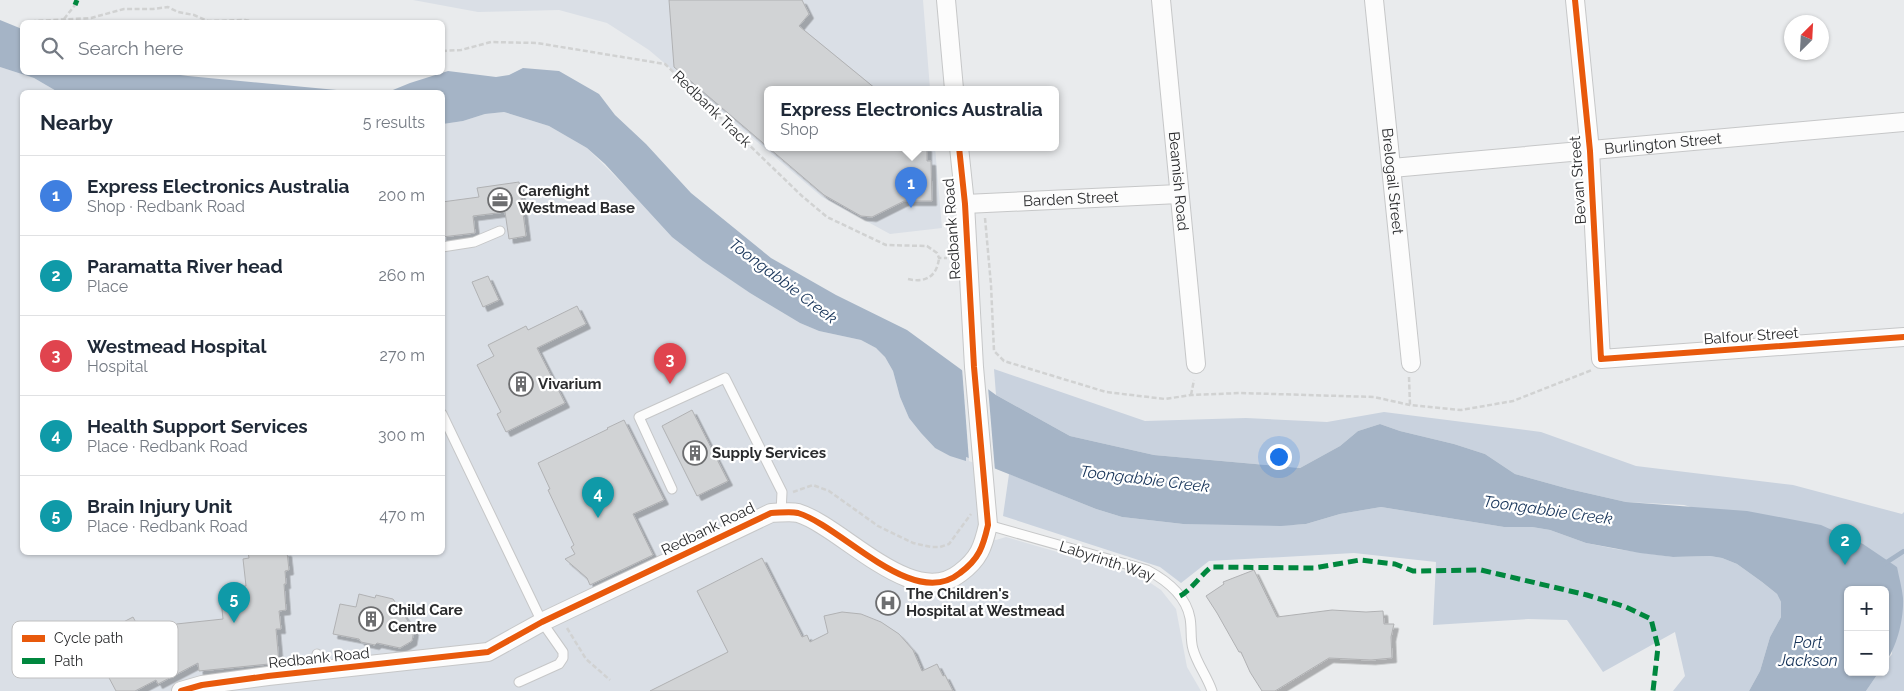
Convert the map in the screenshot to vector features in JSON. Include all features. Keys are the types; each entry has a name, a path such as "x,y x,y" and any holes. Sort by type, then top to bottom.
{"street":[{"path":"946,0 954,86"},
{"name":"Beamish Road","path":"1161,0 1178,194 1196,364"},
{"name":"Brelogail Street","path":"1374,0 1411,363"},
{"name":"Bevan Street","path":"1576,0 1590,150 1601,359"},
{"name":"Burlington Street","path":"1392,168 1904,122"},
{"name":"Redbank Road","path":"180,691 202,685 488,652 542,622 771,513 797,513 821,524 882,564 908,578 934,584 954,578 967,568 982,549 988,525 974,367 959,151"},
{"name":"Barden Street","path":"964,204 1178,194"},
{"name":"Balfour Street","path":"1601,359 1904,337"}],"lane":[{"path":"445,247 474,242 500,231"},
{"path":"672,490 640,417 725,378 782,492 781,513"},
{"path":"445,420 542,622 563,652 563,658 559,664 519,682"},
{"name":"Labyrinth Way","path":"988,525 1147,570 1170,584 1180,596 1190,616 1192,647 1200,669 1212,691"},
{"path":"317,654 321,671"}],"path":[{"path":"64,19 75,5"},
{"path":"50,20 91,18 124,9 168,7 206,20"},
{"path":"985,217 994,351 1004,361 1106,392 1165,399 1191,395 1233,394 1374,396 1410,405 1462,410 1513,401 1592,371 1601,359"},
{"path":"908,279 916,281 930,278 935,273 939,258 946,258"},
{"path":"1410,405 1409,379 1411,363"},
{"path":"793,492 813,485 829,491 878,526 913,543 931,547 949,544 971,514 975,513"},
{"path":"565,625 586,658 610,680"}],"shaded area":[{"path":"413,0 923,0 930,86 764,86 764,148 649,50 607,23 559,10 478,12"},
{"path":"0,67 34,78 55,90 20,90 20,555 445,555 445,124 463,121 485,114 504,112 549,126 587,148 627,188 732,280 750,293 800,323 819,331 861,340 876,348 885,357 893,371 900,397 909,418 921,433 935,448 966,460 966,457 976,461 978,535 996,540 1006,537 1140,576 1161,590 1176,609 1187,667 1201,691 0,691"},
{"path":"768,151 935,151 942,228 890,234 822,197"},
{"path":"994,369 1145,421 1246,418 1327,422 1384,412 1541,432 1636,466 1793,485 1902,514 1904,512 1904,691 1866,691 1876,676 1889,676 1897,567 1684,505 1626,502 1569,489 1515,474 1485,454 1380,424 1358,431 1340,446 1300,468 1154,455 1070,436 996,395"},
{"path":"1009,474 1096,509 1122,517 1183,524 1295,525 1306,524 1340,514 1381,507 1504,527 1532,527 1550,530 1586,543 1616,549 1673,557 1710,556 1722,558 1737,564 1777,594 1781,602 1781,617 1770,637 1760,671 1749,691 1673,691 1685,676 1675,632 1603,672 1567,620 1528,619 1433,625 1436,562 1354,553 1209,561 1181,583 1160,567 1003,516"}],"water":[{"path":"0,20 20,28 20,73 0,67"},
{"name":"Toongabbie Creek","path":"523,68 559,71 599,94 615,115 646,144 691,193 771,258 836,295 907,330 996,395 1070,436 1154,455 1300,468 1340,446 1358,431 1380,424 1485,454 1515,474 1569,489 1626,502 1747,511 1821,525 1863,544 1897,567 1903,594 1903,606 1901,624 1893,649 1889,656 1889,586 1844,586 1844,676 1876,676 1866,691 1749,691 1760,671 1770,637 1781,617 1781,602 1777,594 1762,582 1737,564 1722,558 1710,556 1673,557 1640,553 1586,543 1550,530 1532,527 1504,527 1381,507 1340,514 1306,524 1281,526 1183,524 1122,517 1096,509 966,457 966,461 950,456 935,448 909,418 900,397 893,371 885,357 876,348 861,340 819,331 800,323 750,293 703,261 672,237 605,164 587,148 549,126 504,112 485,114 463,121 445,124 445,90 393,90 435,75 445,75 445,72 448,71 496,77 509,75"},
{"path":"25,75 180,75 337,90 55,90"}],"pier":[{"path":"962,368 988,387 995,471 969,461"}],"building":[{"path":"669,0 802,0 809,14 799,26 872,86 764,86 764,143 674,67"},
{"path":"773,151 927,151 927,161 931,161 932,201 904,201 872,217 861,216 824,195"},
{"path":"519,182 526,236 509,239 505,212 473,216 475,233 445,237 445,202 479,197 477,188"},
{"path":"488,276 499,300 483,307 472,282"},
{"name":"Vivarium","path":"577,306 586,324 537,348 565,403 506,432 497,414 501,412 477,365 494,356 488,345 526,326 528,330"},
{"name":"Supply Services","path":"692,410 728,481 697,496 662,426"},
{"path":"624,420 664,500 633,514 653,555 590,585 587,578 565,559 575,554 571,547 574,545 548,490 550,489 538,463"},
{"path":"248,555 287,555 289,570 285,571 286,584 284,584 286,610 279,611 281,629 276,629 279,663 199,671 198,663 178,674 178,624 223,619 221,600 244,598 243,586 246,586 243,559 249,558"},
{"path":"762,558 802,637 807,635 810,642 828,633 824,616 842,612 861,614 881,622 899,634 913,650 922,671 937,664 953,691 650,691 728,652 697,591"},
{"path":"1254,570 1277,617 1332,610 1383,611 1384,624 1394,624 1391,637 1392,658 1371,660 1329,658 1275,691 1262,691 1250,672 1241,652 1239,652 1206,596 1224,584 1223,582"},
{"name":"Child Care Centre","path":"359,594 375,598 376,595 393,599 414,630 412,641 400,648 377,643 375,645 361,642 359,639 333,634 340,604 356,607"},
{"path":"133,617 135,621 125,621"},
{"path":"109,678 169,678 158,684 156,680 135,691 116,691"}],"waterway":[{"path":"1884,564 1904,551"}],"marked path":[{"path":"75,5 77,0"},
{"path":"1180,596 1211,567 1314,568 1360,560 1395,564 1413,571 1481,570 1587,595 1626,607 1651,619 1658,647 1653,691"}],"cycle path":[{"path":"1575,0 1590,151 1601,359 1904,337"},
{"path":"181,691 202,685 268,676 488,652 542,622 771,513 795,512 816,521 878,563 921,582 941,582 960,573 972,563 979,552 988,525 974,367 965,204 959,151"}],"place":[{"name":"Careflight Westmead Base","path":"500,200"},
{"name":"Express Electronics Australia","path":"911,208"},
{"name":"Vivarium","path":"521,384"},
{"name":"Westmead Hospital","path":"670,384"},
{"name":"Supply Services","path":"695,453"},
{"name":"Health Support Services","path":"598,518"},
{"name":"Paramatta River head","path":"1845,565"},
{"name":"The Children's Hospital at Westmead","path":"888,603"},
{"name":"Child Care Centre","path":"371,619"},
{"name":"Brain Injury Unit","path":"234,623"}],"water label":[{"name":"Port Jackson","path":"1808,651"}]}
